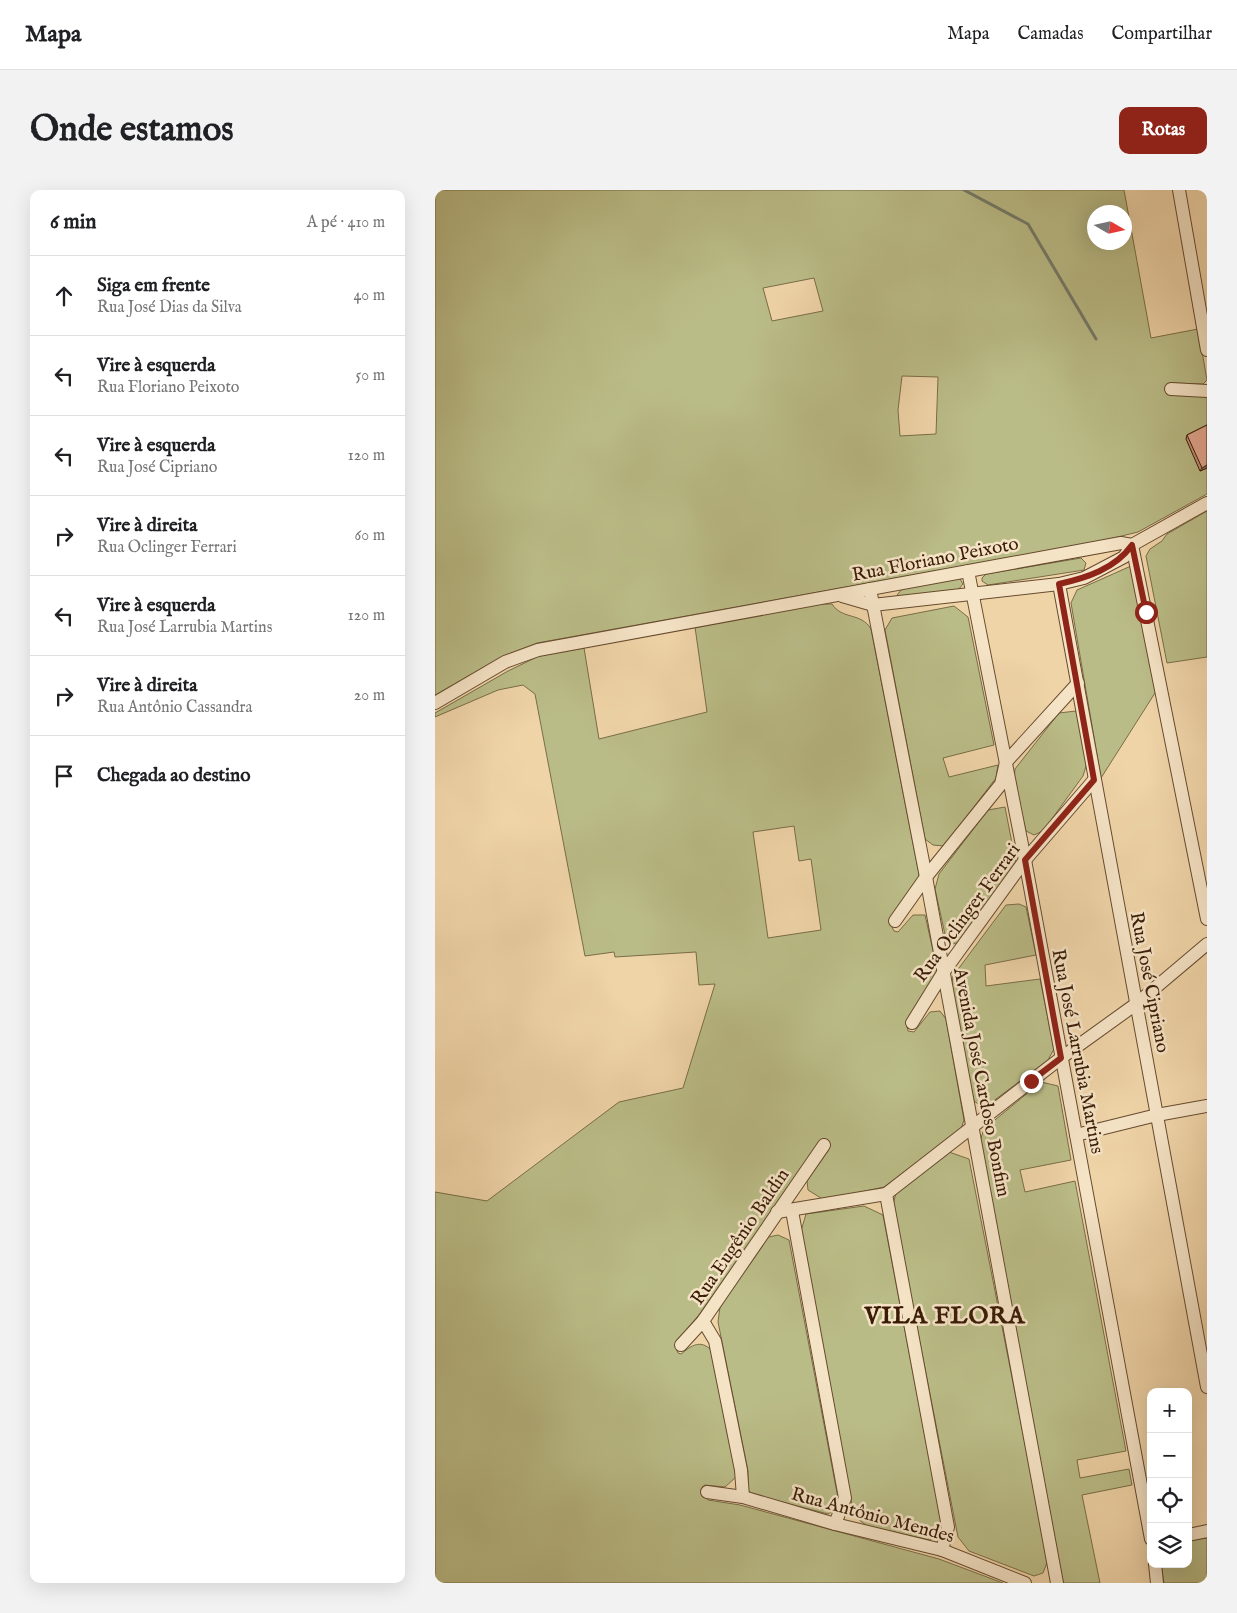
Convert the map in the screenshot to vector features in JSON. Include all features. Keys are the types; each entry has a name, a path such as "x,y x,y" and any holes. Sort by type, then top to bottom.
{"street":[{"path":"1179,190 1207,350"},
{"path":"1171,389 1207,390"},
{"name":"Rua Floriano Peixoto","path":"839,595 873,605 911,602 973,592 1059,584 1084,578 1124,557 1132,545 1207,503"},
{"name":"Rua Floriano Peixoto","path":"839,595 1121,542 1132,545"},
{"path":"1132,545 1207,919"},
{"name":"Rua José Larrubia Martins","path":"968,571 1025,860 1148,1523"},
{"name":"Rua José Cipriano","path":"1059,584 1207,1387"},
{"name":"Avenida José Cardoso Bonfim","path":"870,589 926,877 1057,1583"},
{"path":"435,703 505,662 538,650 839,595"},
{"path":"895,921 926,877 1001,784 1006,762 1078,683"},
{"name":"Rua Oclinger Ferrari","path":"912,1023 943,974 1025,860 1094,780"},
{"path":"777,1212 886,1194 1061,1058 1136,1004 1207,944"},
{"path":"1076,1135 1157,1115 1207,1106"},
{"name":"Rua Eugênio Baldin","path":"681,1345 703,1321 777,1212 825,1146"},
{"path":"886,1194 948,1527 942,1550"},
{"path":"792,1211 845,1498 835,1524"},
{"path":"703,1321 715,1341 741,1470 743,1497"},
{"name":"Rua Antônio Mendes","path":"707,1492 743,1497 835,1524 942,1550 1025,1583"},
{"path":"1192,1534 1207,1531"},
{"path":"1155,1568 1157,1583"}],"green space":[{"path":"435,190 1124,190 1127,205 1087,205 1087,250 1132,250 1132,234 1151,338 1198,329 1207,380 1203,384 1171,383 1207,395 1207,494 1138,532 1101,541 537,643 503,656 435,695","holes":["814,278 823,311 772,321 763,288","902,376 938,377 936,434 900,436 898,410"]},
{"path":"1207,511 1207,657 1167,663 1146,556 1150,549 1162,541 1167,534"},
{"path":"1081,558 1086,563 1084,570 988,585 982,581 986,574"},
{"path":"1131,566 1162,682 1101,778 1071,603 1077,590"},
{"path":"959,577 963,584 958,590 901,598 897,595 902,589"},
{"path":"818,604 832,604 841,612 862,620 871,629 919,874 917,884 890,923 894,931 898,932 913,915 925,915 937,968 935,980 907,1026 908,1031 914,1032 930,1012 940,1011 946,1019 964,1120 961,1129 884,1187 824,1200 808,1190 807,1181 828,1151 829,1145 820,1143 698,1316 679,1338 675,1346 678,1353 681,1354 689,1348 700,1344 712,1351 736,1469 736,1477 725,1487 705,1485 702,1487 703,1494 708,1500 740,1505 939,1559 1003,1583 435,1583 435,1192 487,1201 619,1102 683,1088 715,984 699,985 696,952 615,957 614,952 585,956 535,694 523,685 498,690 435,717 435,713 508,671 539,656 584,648 599,739 707,712 695,627","holes":["794,826 799,861 811,859 821,930 768,938 753,832"]},
{"path":"954,606 968,617 994,745 943,758 949,777 998,765 996,778 944,846 933,845 925,839 885,630 892,618"},
{"path":"1076,711 1087,763 1083,776 1043,831 1034,835 1026,831 1014,779 1015,769 1059,713"},
{"path":"1005,807 1016,864 960,942 953,944 946,939 935,889 939,874 988,810"},
{"path":"1019,904 1026,907 1036,955 985,965 986,986 1040,979 1054,1049 1048,1060 988,1105 981,1106 974,1101 951,990 953,976 1006,905"},
{"path":"1041,1082 1058,1086 1071,1160 1020,1170 1025,1192 1075,1181 1126,1451 1077,1460 1080,1478 1129,1469 1132,1485 1082,1495 1100,1583 1063,1583 980,1141 984,1129"},
{"path":"949,1152 969,1159 1048,1560 1043,1573 1034,1576 969,1551 958,1537 893,1205 896,1193"},
{"path":"864,1206 883,1215 942,1525 938,1534 930,1540 867,1526 854,1516 801,1231 806,1214"},
{"path":"778,1235 789,1240 838,1498 835,1510 828,1514 751,1494 748,1490 748,1471 718,1322 720,1307 764,1238"},
{"path":"1207,1538 1207,1583 1164,1583 1162,1568 1192,1568 1192,1540"}],"building":[{"path":"1207,425 1207,465 1202,468 1187,435"}],"waterway":[{"path":"964,190 1028,224 1096,339"}],"district":[{"name":"VILA FLORA","path":"945,1315"}],"route":[{"path":"1031,1081 1061,1058 1025,860 1094,780 1059,584 1084,578 1124,557 1132,545 1146,612"}]}
